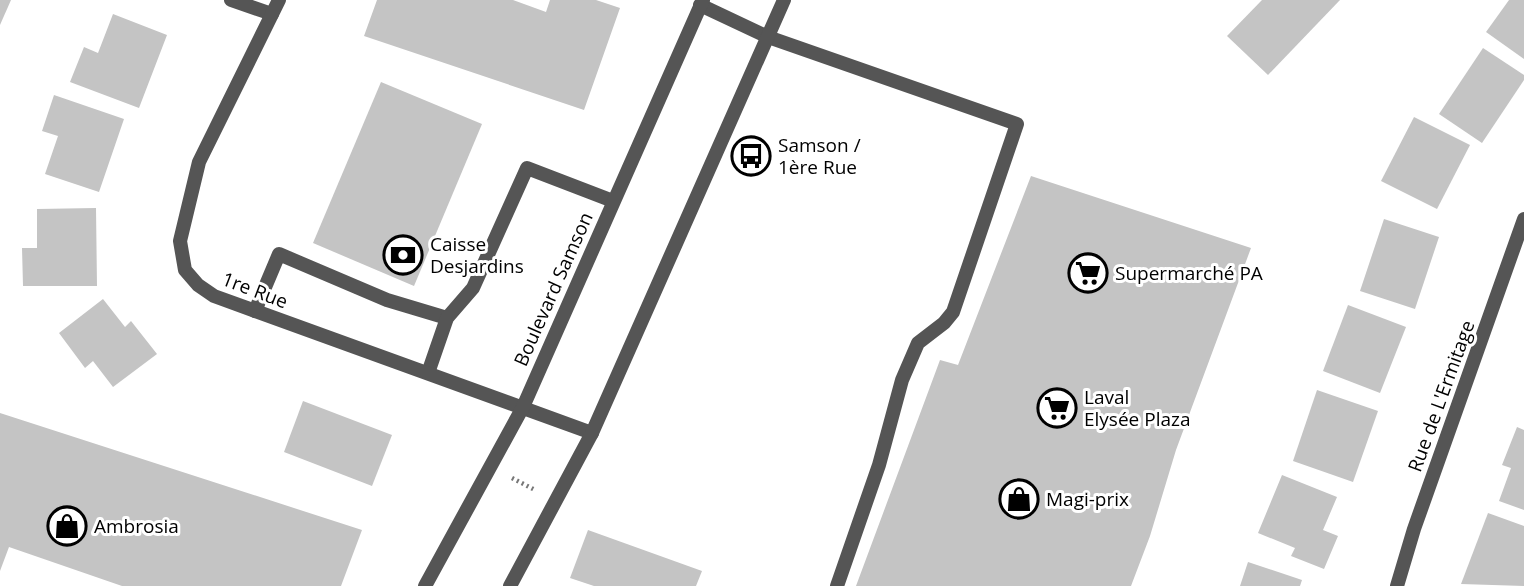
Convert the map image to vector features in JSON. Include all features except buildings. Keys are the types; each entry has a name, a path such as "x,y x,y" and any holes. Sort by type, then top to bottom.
{"street":[{"path":"231,0 272,13"},
{"name":"1re Rue","path":"279,0 199,162 180,241 185,270 198,285 214,296 592,433"},
{"path":"510,586 592,433 785,0"},
{"path":"702,3 768,37 1017,124 953,312 944,323 918,343 902,380 878,465 837,586"},
{"name":"Boulevard Samson","path":"425,586 523,407 702,3"},
{"path":"428,373 447,318 473,288 527,168 613,201"},
{"name":"Rue de L'Ermitage","path":"1396,586 1524,219"},
{"path":"255,312 279,254 387,300 447,318"}],"path":[{"path":"509,477 536,490"}],"place":[{"name":"Samson / 1ère Rue","path":"751,156"},
{"name":"Caisse Desjardins","path":"403,255"},
{"name":"Supermarché PA","path":"1088,273"},
{"name":"Laval Elysée Plaza","path":"1057,408"},
{"name":"Magi-prix","path":"1019,499"},
{"name":"Ambrosia","path":"67,526"}]}
